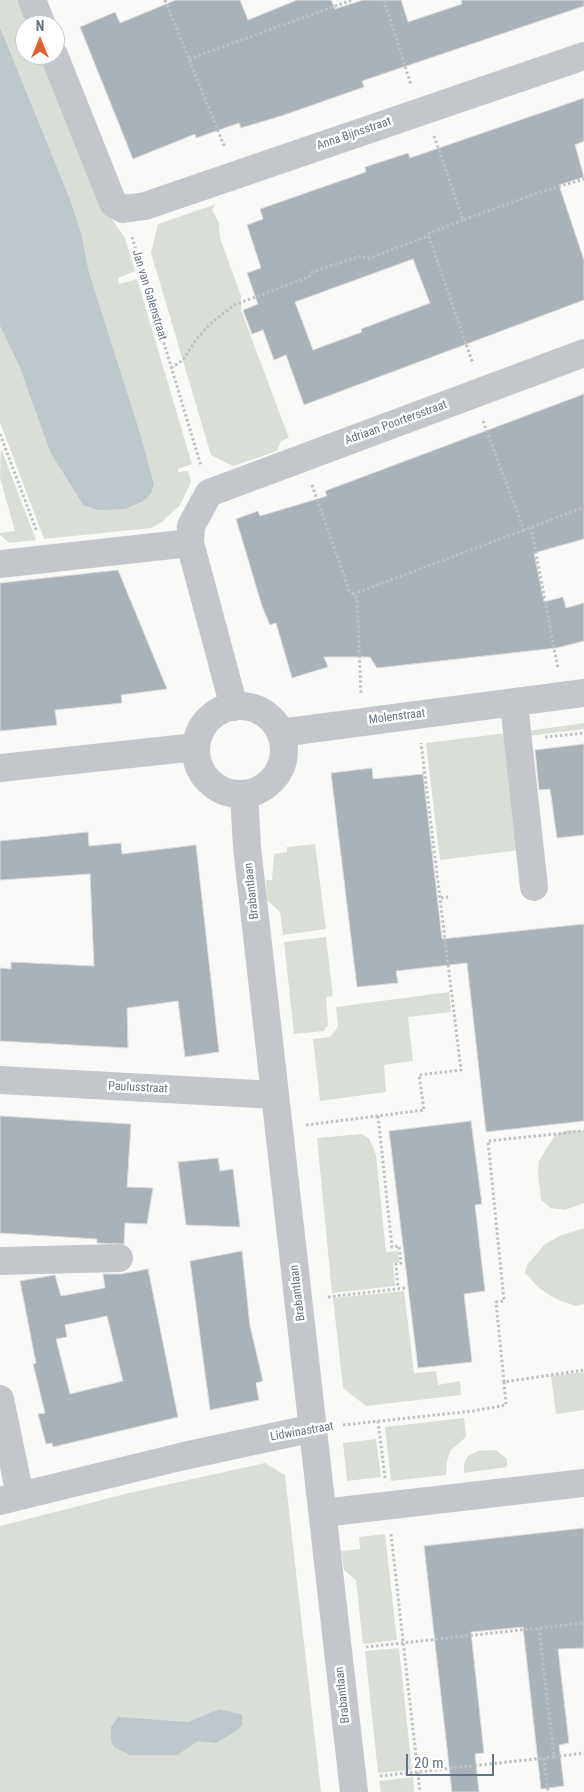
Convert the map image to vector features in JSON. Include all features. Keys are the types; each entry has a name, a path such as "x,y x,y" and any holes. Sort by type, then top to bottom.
{"street":[{"name":"Anna Bijnsstraat","path":"123,210 145,206 584,56"},
{"path":"58,65 113,203 123,210"},
{"name":"Adriaan Poortersstraat","path":"209,493 584,353"},
{"path":"209,493 190,526 190,543 234,707"},
{"path":"0,564 190,543"},
{"name":"Molenstraat","path":"280,733 574,695"},
{"path":"514,704 534,886"},
{"path":"234,707 255,709 266,715 280,733 284,751 281,766 273,779 262,788 244,794 221,790 210,783 199,767 196,747 199,734 206,722 217,713 234,707"},
{"path":"0,768 196,747"},
{"name":"Brabantlaan","path":"244,794 247,847 353,1786"},
{"name":"Paulusstraat","path":"0,1080 275,1095"},
{"path":"0,1261 119,1258"},
{"path":"0,1400 10,1498"},
{"name":"Lidwinastraat","path":"10,1498 314,1428"},
{"path":"323,1512 584,1483"}],"path":[{"path":"165,0 236,175"},
{"path":"189,59 352,0"},
{"path":"384,0 413,91 424,110 463,220"},
{"path":"171,368 183,360 196,340 210,324 234,305 309,277 312,272 361,256 366,260 463,220 535,194 584,179"},
{"name":"Jan van Galenstraat","path":"123,210 209,493"},
{"path":"428,236 524,530"},
{"path":"0,434 47,558"},
{"path":"303,458 349,590 357,598 361,697 365,697 366,721"},
{"path":"353,594 584,507"},
{"path":"531,527 574,695"},
{"path":"279,1128 424,1110 419,1075 461,1070 418,715"},
{"path":"518,740 584,733"},
{"path":"441,898 448,897"},
{"path":"378,1116 392,1247 400,1246 401,1264 396,1264 398,1288"},
{"path":"584,1131 488,1141 504,1301 496,1302 504,1382 584,1370"},
{"path":"329,1306 328,1296 405,1288"},
{"name":"Lidwinastraat","path":"314,1428 473,1411 506,1405 504,1382"},
{"path":"378,1421 420,1792"},
{"path":"338,1650 584,1622"},
{"path":"539,1628 554,1757"},
{"path":"353,1786 418,1773 584,1753"},
{"path":"544,1758 548,1792"}],"shaded area":[{"path":"0,0 22,0 28,15 15,15 15,64 0,27"},
{"path":"0,27 70,199 82,236 89,272 141,436 154,484 151,494 143,501 125,509 98,510 83,505 50,452 20,368 0,326"},
{"path":"15,65 48,65 107,212 125,238 135,271 118,278 119,284 137,279 192,464 178,469 178,472 188,471 191,482 180,505 162,522 151,528 44,539 0,422 0,326 20,368 50,452 83,505 154,484 141,436 89,272 82,236 70,199"},
{"path":"216,204 212,210 219,223 220,238 241,296 241,310 289,438 281,441 277,451 233,466 211,455 151,253 158,224"},
{"path":"1,448 36,540 9,543 0,535 0,533 15,531 0,478"},
{"path":"584,723 584,729 528,736 527,731"},
{"path":"506,733 520,850 440,860 426,743"},
{"path":"315,844 326,929 283,935 280,912 267,900 266,880 272,880 274,854 287,852 287,847"},
{"path":"326,937 333,996 326,997 328,1025 324,1031 294,1034 284,942"},
{"path":"449,992 451,1012 408,1017 413,1061 384,1065 386,1092 320,1101 313,1039 330,1037 338,1027 336,1007"},
{"path":"568,1130 584,1131 584,1203 565,1210 551,1208 541,1200 538,1172 539,1161 555,1135"},
{"path":"361,1134 369,1138 376,1155 386,1252 398,1251 399,1262 393,1263 395,1286 332,1293 317,1138"},
{"path":"584,1228 584,1304 576,1306 556,1299 539,1288 525,1273 527,1265 544,1245 559,1236"},
{"path":"404,1291 414,1373 436,1371 438,1385 460,1381 461,1395 366,1406 343,1388 333,1298"},
{"path":"584,1372 584,1410 556,1414 551,1376"},
{"path":"464,1418 466,1437 451,1450 447,1461 446,1475 391,1481 385,1427"},
{"path":"376,1439 381,1477 347,1481 343,1443"},
{"path":"496,1450 507,1459 507,1467 464,1473 464,1464 468,1456 478,1451"},
{"path":"265,1463 285,1475 321,1792 0,1792 0,1526 129,1493"},
{"path":"385,1534 397,1640 363,1644 356,1580 344,1570 341,1551 360,1549 359,1537"},
{"path":"399,1648 412,1770 378,1773 365,1651"},
{"path":"220,1709 242,1715 242,1725 238,1730 216,1743 198,1741 177,1755 130,1755 114,1747 111,1741 111,1727 118,1717 188,1722"},
{"path":"413,1777 414,1792 381,1792 379,1781"}],"building":[{"path":"176,0 240,0 248,20 297,0 331,0 335,9 363,0 401,0 408,22 462,4 461,0 584,0 584,6 362,81 364,87 284,115 241,128 239,123 196,138 195,134 133,159 80,27 115,12 120,23"},
{"path":"584,98 584,141 575,145 584,177 559,185 584,260 584,300 304,405 286,355 274,360 263,330 252,334 243,310 258,304 247,273 261,268 247,225 263,219 260,209 366,172 365,167 408,153 410,158","holes":["413,259 430,303 361,329 362,332 313,350 295,302"]},
{"path":"584,394 584,539 534,553 544,602 563,597 566,608 584,603 584,641 556,648 377,668 370,657 324,657 328,667 292,678 276,623 270,625 262,606 236,519 258,511 260,516 327,496 325,491"},
{"path":"118,570 167,689 121,695 122,703 55,710 57,725 0,731 0,583"},
{"path":"584,744 584,835 557,838 550,789 539,790 535,750"},
{"path":"372,768 373,779 423,774 442,939 584,924 584,1121 486,1132 467,963 396,971 398,983 357,987 331,773"},
{"path":"88,832 89,846 121,843 122,854 196,845 219,1052 185,1057 178,1001 127,1008 128,1048 0,1041 0,968 11,969 11,962 94,966 90,874 0,880 0,841"},
{"path":"0,1116 131,1124 127,1187 153,1188 147,1224 125,1223 124,1244 97,1243 97,1239 0,1233"},
{"path":"471,1121 482,1204 475,1205 485,1291 464,1294 472,1362 418,1368 389,1131"},
{"path":"218,1158 220,1171 233,1169 240,1227 186,1225 178,1162"},
{"path":"242,1251 250,1326 263,1381 256,1383 259,1400 210,1410 190,1261"},
{"path":"148,1269 178,1417 53,1447 52,1443 46,1444 38,1414 45,1413 33,1364 36,1363 20,1281 55,1275 61,1296 105,1288 103,1274 121,1274","holes":["107,1316 123,1381 70,1394 56,1339 67,1337 65,1325"]},
{"path":"584,1528 584,1648 558,1649 569,1743 559,1745 564,1786 541,1789 523,1627 471,1632 484,1753 475,1754 479,1792 452,1792 424,1546"}]}
